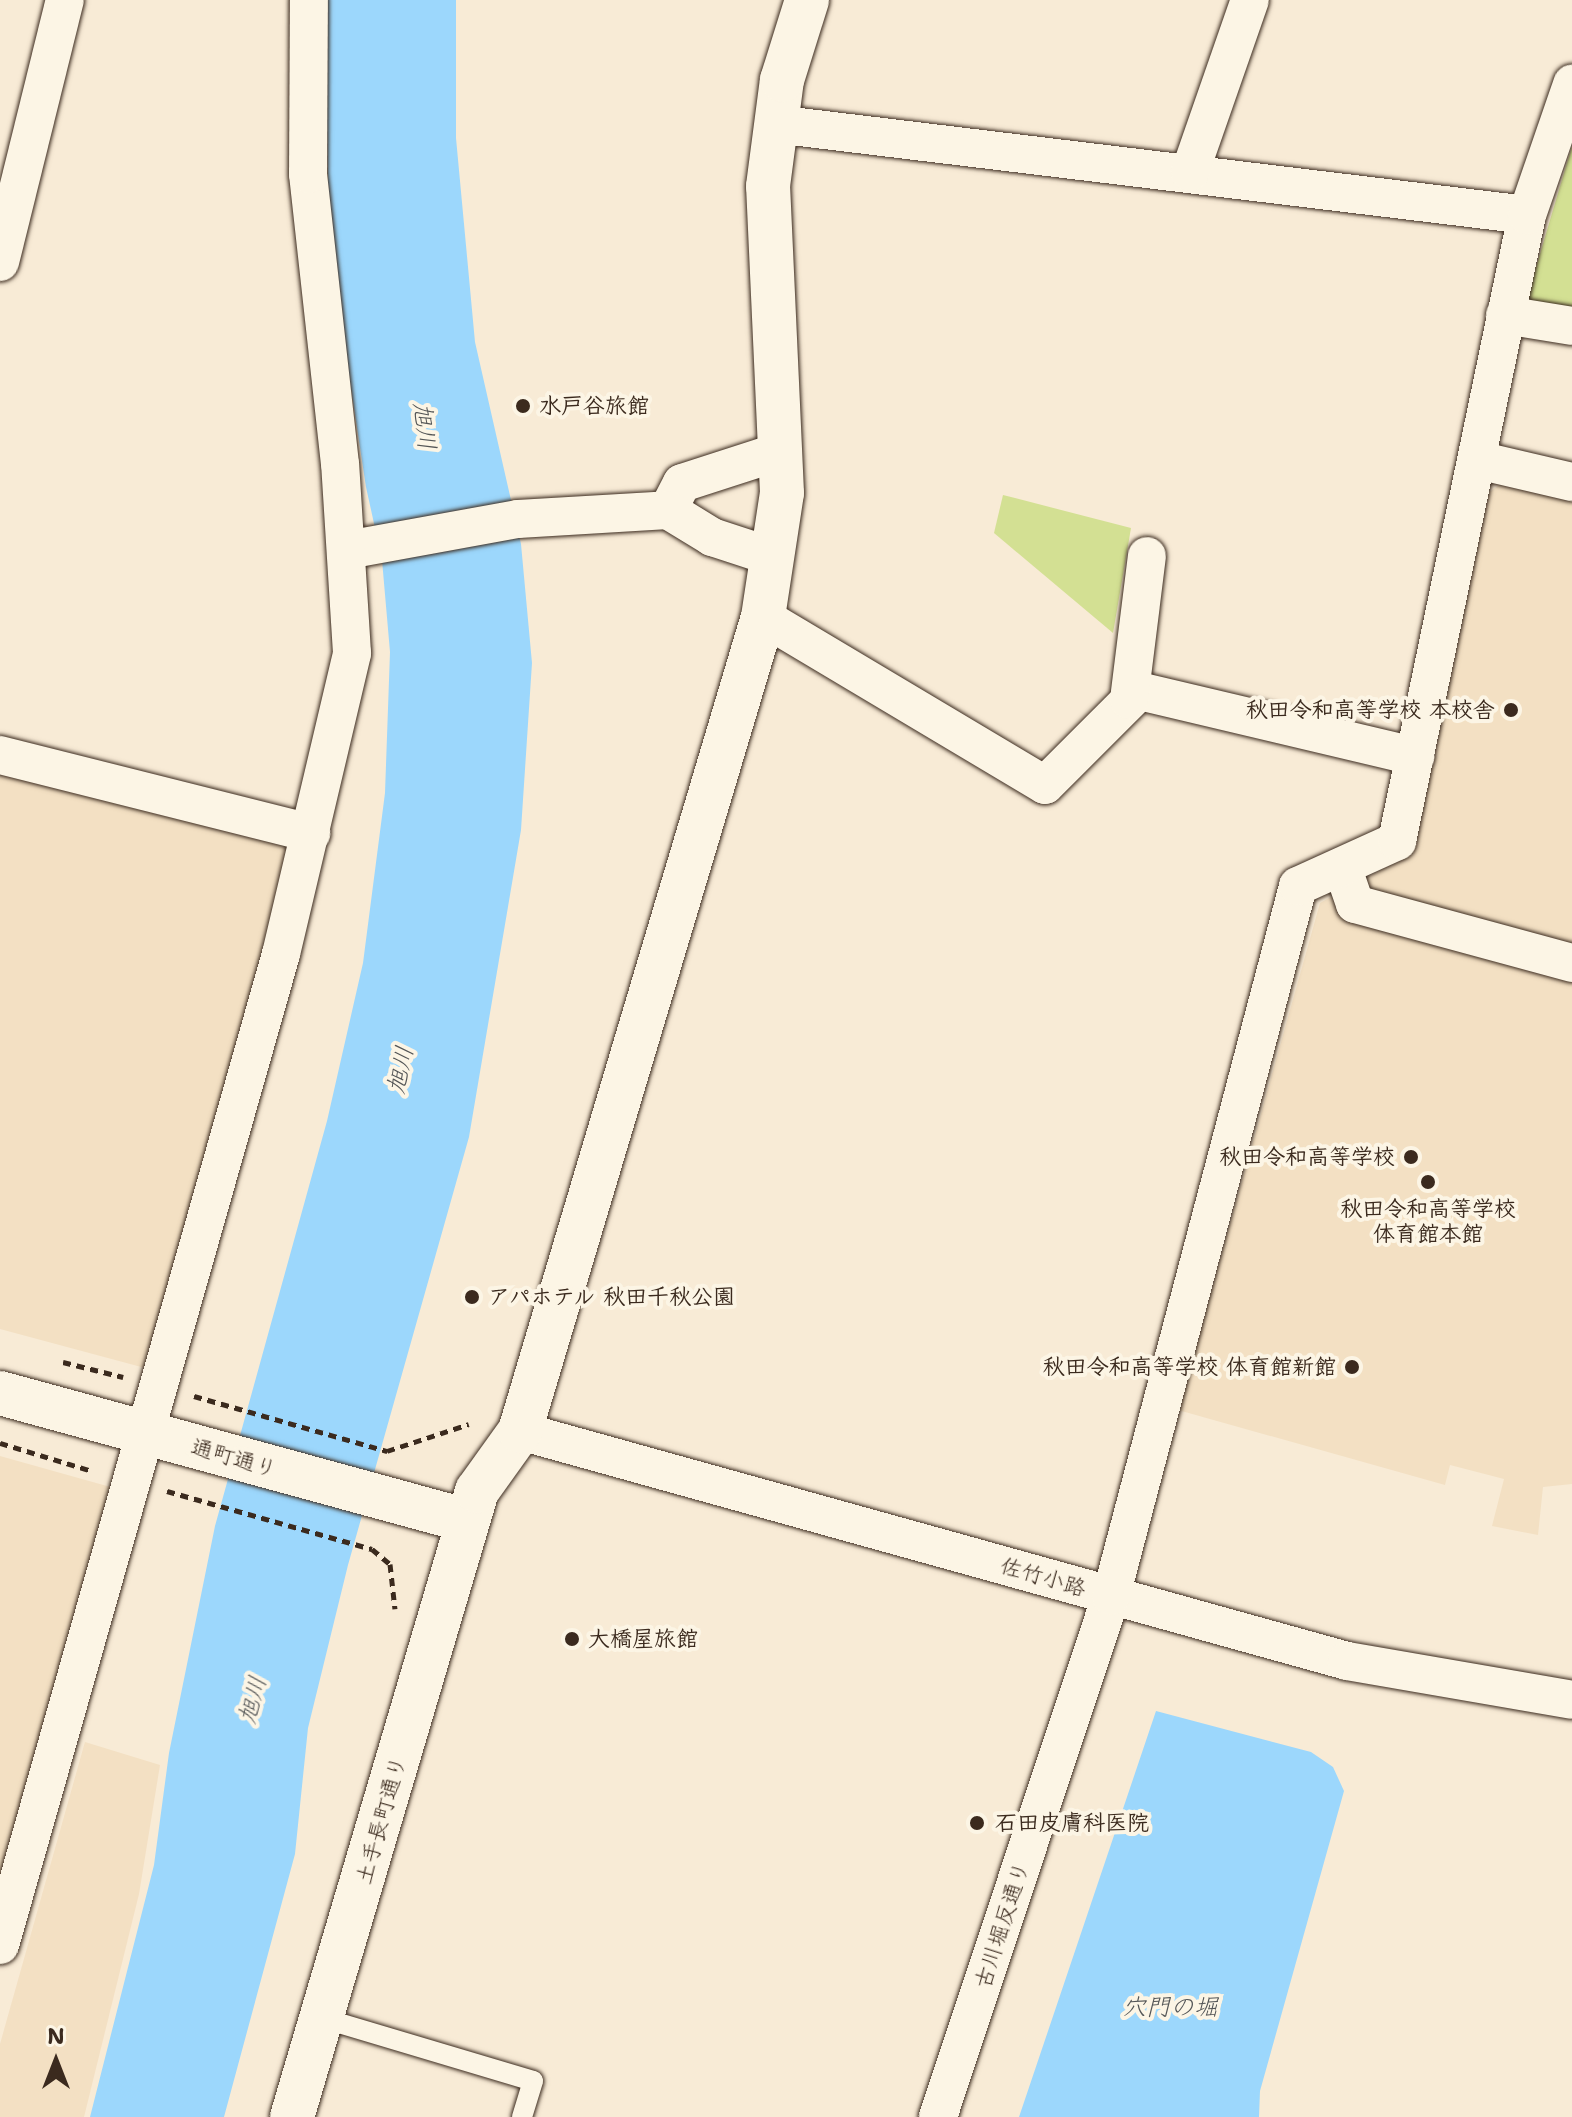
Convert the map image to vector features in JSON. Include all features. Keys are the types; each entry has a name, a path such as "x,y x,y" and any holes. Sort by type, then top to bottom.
{"street":[{"path":"0,262 65,0"},
{"path":"0,1945 311,833 352,653 356,550 308,174 309,0"},
{"name":"土手長町通り","path":"292,2117 467,1521 477,1491 520,1431 763,617 782,493 767,254 775,124 782,80 807,0"},
{"path":"1190,172 1250,0"},
{"path":"1572,84 1527,215 1397,841 1343,869 1355,904 1572,963"},
{"path":"775,124 1527,215"},
{"path":"1505,315 1572,326"},
{"path":"668,510 682,483 781,451"},
{"path":"1478,460 1572,482"},
{"path":"356,550 518,519 668,510 712,537 770,556"},
{"path":"1129,700 1147,556"},
{"path":"763,617 1045,785 1139,691 1415,756"},
{"path":"0,755 311,833"},
{"name":"古川堀反通り","path":"938,2117 1111,1596 1298,886 1343,869"},
{"name":"通町通り","path":"0,1393 377,1499 467,1521"},
{"name":"佐竹小路","path":"520,1431 1347,1661 1572,1700"}],"lane":[{"path":"322,2018 533,2081 522,2117"}],"path":[{"path":"57,1360 387,1451 469,1424"},
{"path":"213,1501 357,1542 390,1564 395,1589 391,1622"}],"shaded area":[{"name":"秋田令和高等学校","path":"1508,479 1572,494 1572,1484 1543,1487 1538,1535 1492,1526 1504,1479 1450,1465 1445,1485 1178,1410 1320,903 1403,858 1488,493"},
{"path":"0,765 297,837 145,1368 0,1329"},
{"path":"0,1456 114,1488 0,1887"},
{"path":"85,1742 160,1765 139,1894 84,2117 0,2117 0,2044"}],"green space":[{"path":"1572,146 1572,319 1523,311"},
{"path":"1003,495 1131,528 1113,633 994,533"}],"water":[{"name":"旭川","path":"325,0 456,0 456,138 475,342 521,544 532,663 521,830 469,1137 348,1565 308,1728 295,1854 224,2117 90,2117 154,1865 169,1753 215,1526 327,1121 363,963 385,793 390,652 382,560 366,487 329,244"},
{"name":"穴門の堀","path":"1156,1711 1311,1752 1333,1767 1344,1791 1260,2091 1259,2117 1019,2117"}],"place":[{"name":"水戸谷旅館","path":"523,406"},
{"name":"秋田令和高等学校 本校舎","path":"1511,710"},
{"name":"秋田令和高等学校","path":"1411,1157"},
{"name":"秋田令和高等学校 体育館本館","path":"1428,1182"},
{"name":"アパホテル 秋田千秋公園","path":"472,1297"},
{"name":"秋田令和高等学校 体育館新館","path":"1352,1367"},
{"name":"大橋屋旅館","path":"572,1639"},
{"name":"石田皮膚科医院","path":"977,1823"}]}
